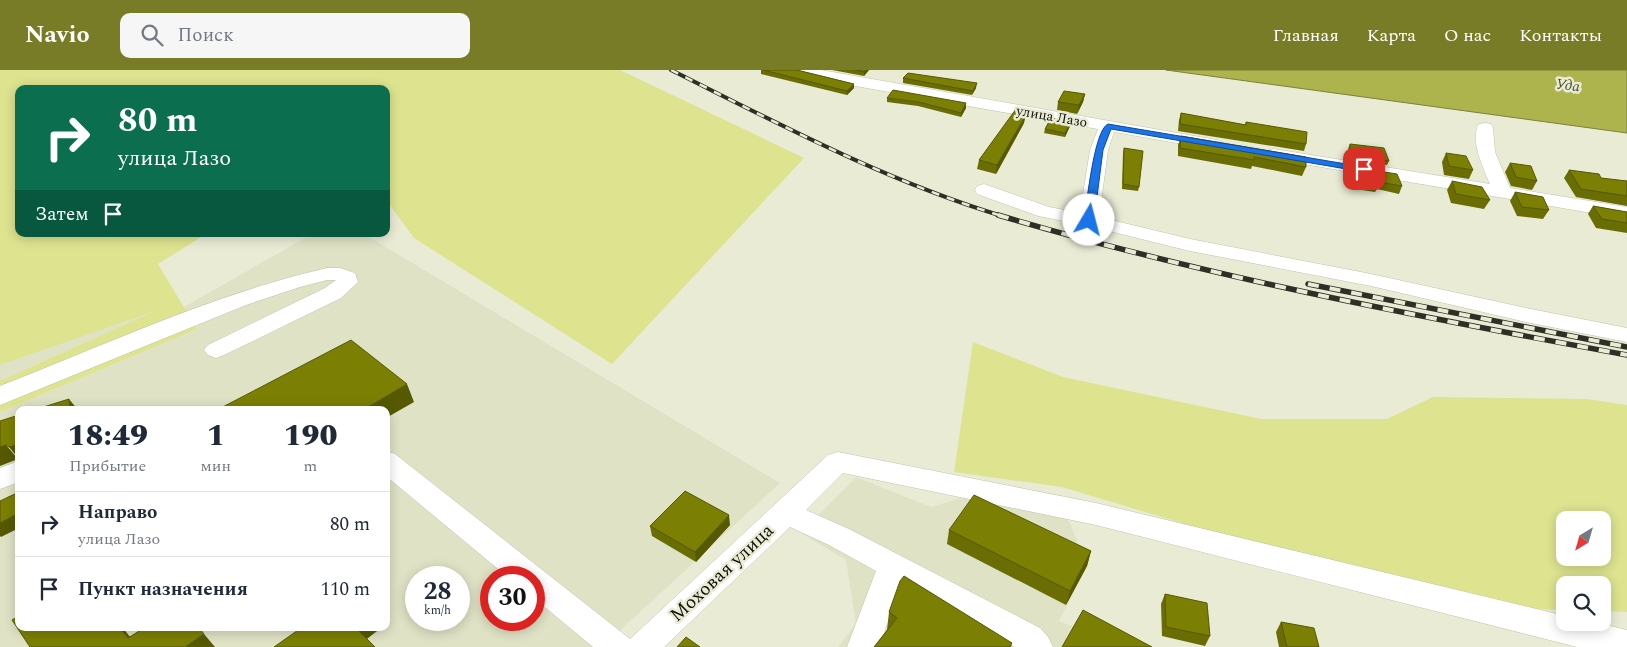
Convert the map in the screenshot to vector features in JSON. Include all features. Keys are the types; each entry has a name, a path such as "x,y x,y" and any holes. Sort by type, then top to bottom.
{"street":[{"name":"улица Лазо","path":"803,70 827,76 1226,146"},
{"path":"1089,220 1099,150 1108,126"},
{"path":"1485,128 1486,152 1502,192"},
{"path":"1256,151 1627,213"},
{"path":"984,190 1045,212 1089,220 1190,245 1372,280 1526,315 1627,335"},
{"path":"0,396 238,300 293,282 327,274 340,274 347,278 347,282 333,293 216,350"},
{"name":"Моховая улица","path":"642,647 838,462 1096,514 1627,645"},
{"path":"390,464 516,566"},
{"path":"0,479 15,473"},
{"path":"778,518 790,516 799,519 1029,638 1036,647"},
{"path":"863,647 893,566"},
{"path":"545,589 617,647"}],"shaded area":[{"path":"0,70 620,70 804,158 612,364 414,238 390,205 390,85 15,85 15,237 201,237 158,264 197,329 0,412 0,381 155,311 0,365"},
{"path":"307,237 369,237 780,483 602,647 0,647 0,412 197,329 184,307"},
{"path":"162,308 0,381 0,365"},
{"path":"973,342 1063,377 1261,419 1387,419 1433,397 1587,399 1627,405 1627,612 1611,611 1611,576 1556,576 1556,610 1460,607 1062,487 954,472"},
{"path":"856,477 931,507 998,487 1069,521 1087,566 1059,621 1077,628 1112,647 838,647 856,624 846,560 801,533"}],"water":[{"name":"Уда","path":"1166,70 1627,70 1627,133"}],"building":[{"path":"763,70 797,70 854,84 847,91"},
{"path":"908,73 977,83 973,91 903,78"},
{"path":"893,90 966,103 961,113 919,102 887,98"},
{"path":"1064,91 1085,94 1079,105 1058,102"},
{"path":"1016,109 1026,115 997,165 979,160"},
{"path":"1181,113 1246,125 1246,122 1307,132 1306,144 1180,124"},
{"path":"1051,118 1071,122 1065,133 1045,129"},
{"path":"1181,136 1306,157 1306,167 1254,157 1254,160 1180,148"},
{"path":"1350,144 1384,148 1389,161 1350,154"},
{"path":"1124,148 1143,151 1139,187 1123,184"},
{"path":"1446,153 1466,156 1473,170 1449,166"},
{"path":"1510,163 1531,166 1537,181 1516,177"},
{"path":"1352,167 1397,174 1402,186 1378,182 1379,185 1352,181"},
{"path":"1569,170 1599,174 1601,178 1627,181 1627,196 1581,189"},
{"path":"1452,181 1482,187 1490,200 1456,194"},
{"path":"1515,192 1543,197 1549,210 1522,207"},
{"path":"1593,206 1627,212 1627,223 1602,219"},
{"path":"351,340 407,384 370,406 225,406"},
{"path":"69,399 70,406 47,406"},
{"path":"15,416 15,445 0,447 0,421"},
{"path":"685,491 729,515 695,552 650,526"},
{"path":"15,494 15,515 0,523 0,501"},
{"path":"974,495 1091,551 1070,591 949,530"},
{"path":"904,576 1012,643 1009,647 874,647 897,618 889,612 900,581"},
{"path":"1165,594 1207,603 1210,636 1166,627"},
{"path":"1083,610 1152,647 1062,647"},
{"path":"1281,622 1314,628 1319,647 1287,647"},
{"path":"19,631 122,631 128,638 139,631 202,631 204,634 185,647 30,647"},
{"path":"297,631 359,631 375,647 274,647"},
{"path":"686,637 700,647 677,647"}],"railway":[{"path":"671,70 793,131 875,169 959,202 1002,216"},
{"path":"998,215 1076,237 1232,276 1390,310 1627,355"},
{"path":"1308,284 1627,347"}],"route":[{"path":"1089,220 1099,150 1108,126 1364,169"}]}
